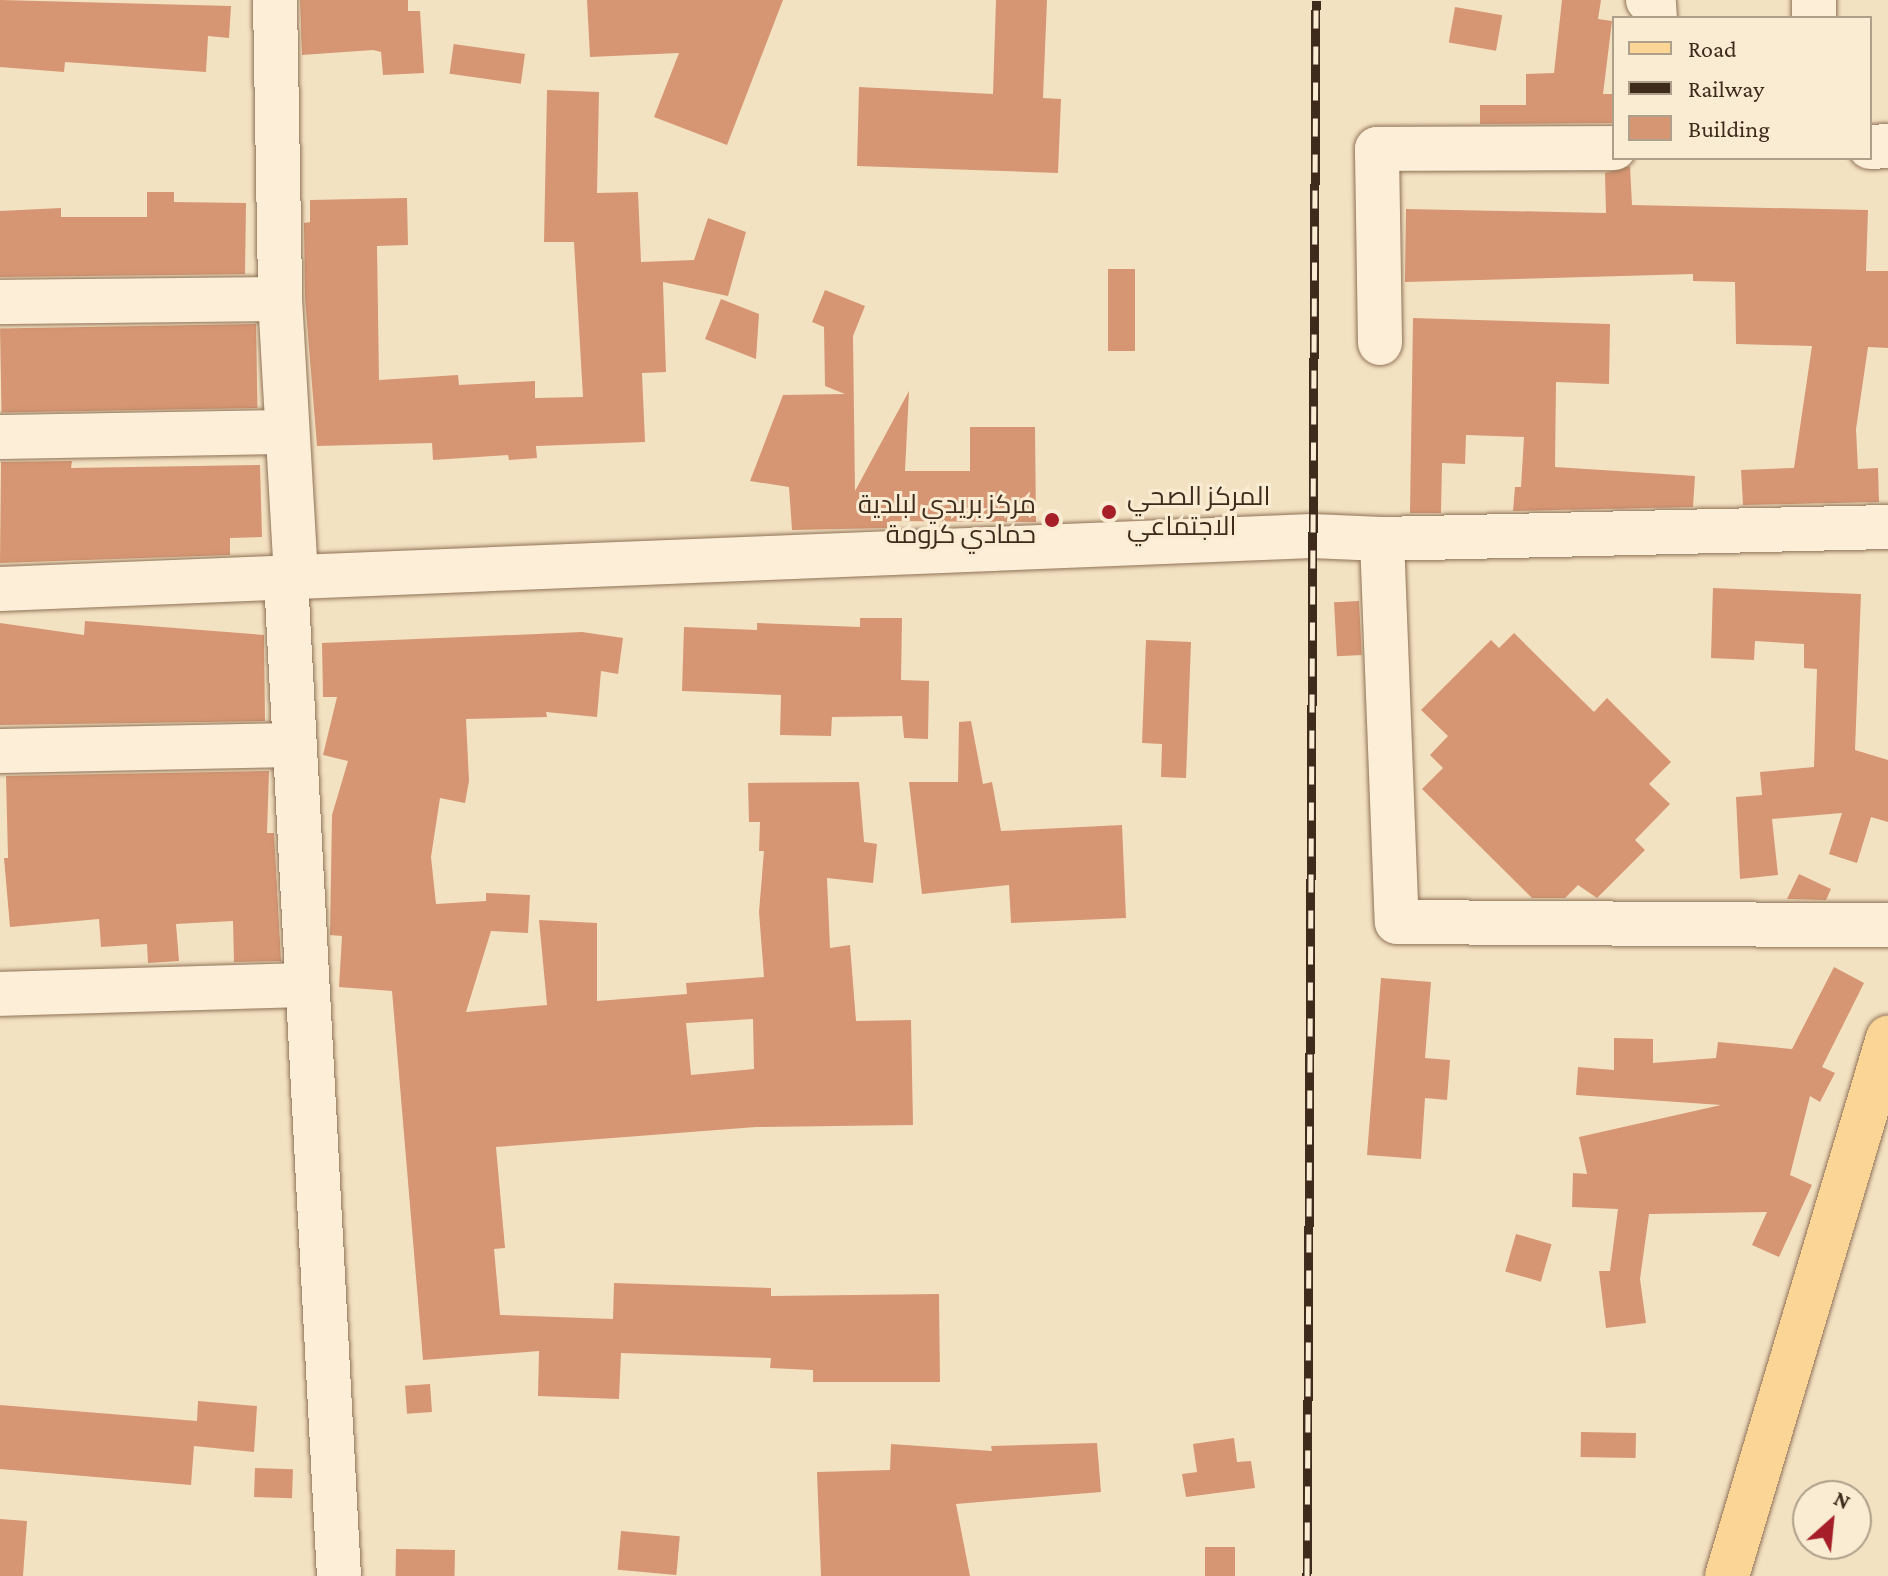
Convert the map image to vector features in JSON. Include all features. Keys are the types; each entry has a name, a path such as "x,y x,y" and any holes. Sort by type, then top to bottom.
{"main road":[{"path":"1727,1576 1888,1038"}],"street":[{"path":"275,0 280,299 287,432 294,745 339,1576"},
{"path":"1380,343 1377,149 1612,148"},
{"path":"0,302 280,299"},
{"path":"0,437 287,432"},
{"path":"0,589 1312,536 1382,539 1888,527"},
{"path":"1382,539 1397,922 1888,925"},
{"path":"0,751 294,745"},
{"path":"0,994 307,985"}],"building":[{"path":"0,0 231,6 229,38 208,36 206,72 65,62 64,72 0,67"},
{"path":"300,0 408,0 408,11 420,11 424,73 383,75 381,52 373,50 302,55"},
{"path":"587,0 783,0 727,145 654,117 679,53 590,57"},
{"path":"996,0 1047,0 1043,98 1061,99 1058,173 857,166 859,87 993,94"},
{"path":"1562,0 1601,0 1598,19 1612,21 1603,94 1612,94 1612,123 1480,124 1480,105 1526,105 1526,74 1554,73"},
{"path":"1455,7 1502,15 1496,51 1449,42"},
{"path":"454,44 525,54 521,84 450,74"},
{"path":"547,90 599,92 597,193 638,192 641,262 694,260 708,218 746,232 728,296 663,282 666,372 642,373 645,442 536,446 537,458 509,460 508,455 433,460 432,443 317,446 305,298 304,223 310,222 310,200 407,198 408,245 377,246 379,380 458,375 459,385 535,381 535,398 583,397 574,242 544,242"},
{"path":"1630,166 1632,205 1868,210 1866,271 1888,271 1888,348 1868,347 1856,429 1858,469 1878,468 1879,502 1743,505 1741,470 1794,468 1812,346 1736,344 1735,282 1693,281 1693,274 1405,282 1406,209 1606,213 1605,173"},
{"path":"147,192 174,192 174,202 246,203 245,274 255,274 0,277 0,211 61,208 61,217 147,217"},
{"path":"1108,269 1135,269 1135,351 1108,351"},
{"path":"825,290 865,306 853,336 855,491 909,391 905,471 970,471 970,427 1035,427 1036,522 890,521 890,528 792,530 789,487 750,481 783,395 845,394 825,386 824,327 812,322"},
{"path":"721,299 759,314 756,359 705,339"},
{"path":"1413,318 1610,324 1609,384 1556,382 1555,467 1695,476 1693,507 1513,511 1515,487 1521,487 1524,437 1466,435 1465,464 1442,463 1441,513 1410,513"},
{"path":"256,324 257,408 2,412 0,328"},
{"path":"72,461 71,468 260,465 262,537 230,538 230,555 0,563 1,462"},
{"path":"1713,588 1861,594 1855,750 1888,760 1888,822 1871,817 1857,863 1829,854 1842,813 1772,819 1778,875 1740,879 1736,797 1762,795 1760,772 1814,767 1817,669 1804,668 1804,644 1755,641 1754,660 1711,658"},
{"path":"1359,601 1362,655 1337,656 1334,602"},
{"path":"860,618 902,618 901,680 929,681 928,739 904,738 902,716 832,717 831,736 780,735 781,695 682,691 684,627 757,630 757,623 860,627"},
{"path":"85,621 264,635 265,721 0,725 0,623 84,635"},
{"path":"582,632 623,638 618,674 601,671 597,717 546,712 547,717 466,719 469,781 465,803 440,798 431,857 436,904 486,901 486,893 530,895 528,933 491,931 466,1012 547,1005 539,920 597,923 597,1001 687,994 686,983 764,977 759,912 764,851 759,851 760,822 749,822 748,783 859,782 864,842 877,844 873,883 827,878 830,948 850,945 856,1021 911,1020 913,1125 756,1127 496,1147 505,1248 494,1249 500,1315 613,1319 614,1283 771,1288 771,1296 939,1294 940,1382 813,1382 813,1370 770,1368 771,1358 621,1353 619,1399 538,1396 539,1351 423,1360 392,991 339,987 342,936 330,935 332,815 348,761 323,755 337,697 323,697 322,643","holes":["753,1019 754,1069 691,1075 686,1023"]},
{"path":"1514,633 1594,712 1607,698 1671,762 1649,784 1670,804 1635,840 1645,850 1597,898 1578,885 1565,898 1532,898 1422,789 1443,768 1430,755 1448,736 1421,710 1491,640 1499,648"},
{"path":"1146,640 1191,642 1186,778 1161,777 1162,744 1142,743"},
{"path":"971,721 983,784 992,782 1001,831 1122,825 1126,918 1011,923 1009,885 922,894 909,782 958,782 959,722"},
{"path":"269,771 267,833 274,833 281,961 234,962 233,921 176,924 179,961 148,963 147,944 101,947 99,919 10,927 4,858 8,858 6,776"},
{"path":"1799,874 1831,889 1826,900 1787,899"},
{"path":"1834,967 1864,983 1822,1067 1835,1073 1820,1102 1810,1096 1790,1175 1812,1185 1779,1257 1752,1245 1767,1212 1649,1214 1640,1279 1646,1323 1606,1328 1599,1271 1610,1271 1618,1209 1572,1207 1573,1173 1587,1174 1579,1137 1721,1105 1576,1095 1578,1067 1614,1070 1614,1038 1653,1039 1653,1063 1716,1058 1718,1042 1792,1049"},
{"path":"1381,978 1431,982 1425,1058 1450,1060 1447,1100 1425,1098 1421,1159 1367,1155"},
{"path":"1516,1234 1552,1244 1541,1282 1505,1271"},
{"path":"430,1384 432,1412 407,1414 405,1386"},
{"path":"198,1401 257,1406 254,1452 194,1446 191,1485 0,1469 0,1405 197,1421"},
{"path":"1581,1432 1636,1433 1636,1458 1581,1457"},
{"path":"1234,1438 1237,1462 1251,1461 1255,1488 1186,1497 1182,1474 1197,1472 1193,1444"},
{"path":"1097,1443 1101,1492 956,1504 970,1576 821,1576 817,1472 890,1470 891,1444 992,1451 991,1446"},
{"path":"255,1468 293,1469 292,1498 254,1497"},
{"path":"0,1519 27,1521 23,1576 0,1576"},
{"path":"621,1531 680,1536 676,1575 618,1570"},
{"path":"1205,1547 1235,1547 1235,1576 1205,1576"},
{"path":"396,1549 455,1550 455,1576 396,1576"}],"railway":[{"path":"1307,1576 1316,0"}],"place":[{"name":"المركز الصحي الاجتماعي","path":"1109,512"},
{"name":"مركز بريدي لبلدية حمادي كرومة","path":"1052,520"}]}
